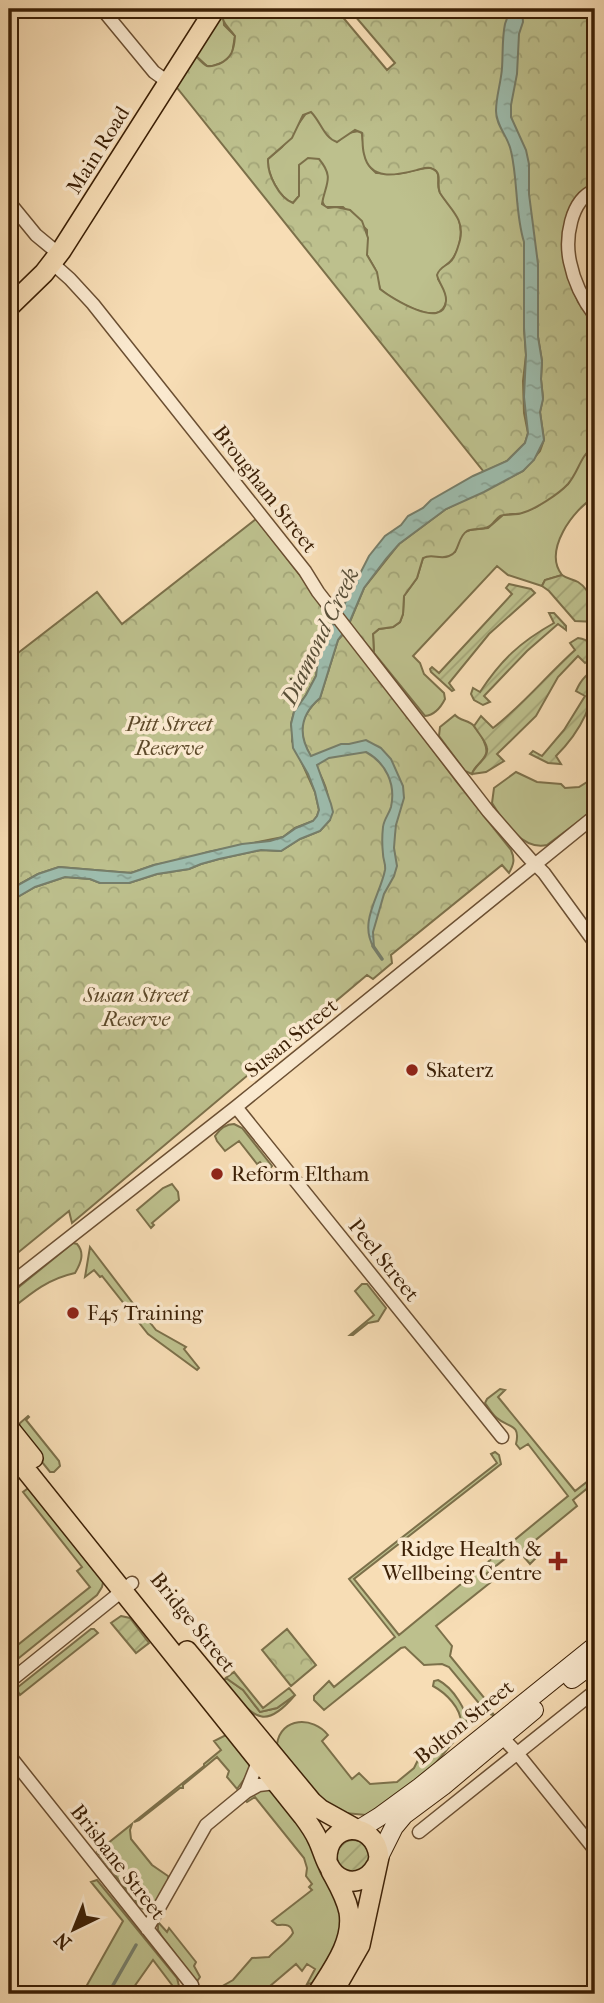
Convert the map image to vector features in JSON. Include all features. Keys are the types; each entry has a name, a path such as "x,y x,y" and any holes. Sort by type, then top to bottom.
{"main road":[{"name":"Main Road","path":"9,307 56,258 215,9"},
{"name":"Bridge Street","path":"9,1428 258,1762 311,1827 347,1903 350,1919 341,1954 317,1994"},
{"name":"Bridge Street","path":"9,1449 312,1802 357,1830"},
{"name":"Bolton Street","path":"378,1862 394,1827 404,1815 443,1786 498,1732 595,1646"},
{"name":"Bolton Street","path":"357,1830 595,1662"},
{"path":"332,1994 360,1945 378,1862 374,1841 357,1830 342,1831 330,1843 327,1852 329,1865 340,1878 355,1881 369,1875 378,1862"}],"street":[{"path":"102,9 154,72 168,82"},
{"path":"595,193 575,225 574,273 580,293 595,316"},
{"name":"Brougham Street","path":"9,202 142,365 481,802 568,904 595,943"},
{"name":"Susan Street","path":"9,1285 236,1107 595,816"},
{"name":"Peel Street","path":"236,1107 502,1437"},
{"path":"9,1682 127,1587"},
{"path":"419,1832 595,1691"},
{"path":"498,1732 595,1850"},
{"name":"Brisbane Street","path":"9,1755 192,1985 194,1994"},
{"path":"246,1792 258,1762"},
{"path":"147,1929 206,1825 246,1792 263,1784 275,1783"}],"green space":[{"path":"223,9 224,25 235,36 232,54 224,62 207,66 194,54"},
{"path":"223,9 336,9 387,70 395,63 349,9 595,9 595,183 581,197 568,274 578,302 595,325 595,444 568,484 546,501 522,513 500,516 486,528 467,531 455,552 449,556 423,558 417,578 404,596 400,622 393,627 379,629 373,634 374,653 349,624 364,588 399,544 446,509 523,471 540,451 544,440 540,412 543,398 538,337 538,265 524,328 524,413 528,433 525,443 507,461 484,472 174,84 194,54 203,64 209,66 219,64 230,56 235,36 225,24","holes":["311,112 326,133 337,142 355,130 362,133 367,163 378,173 393,175 425,168 438,173 440,193 459,220 461,233 453,258 437,275 446,297 443,309 436,313 416,310 380,289 377,272 367,255 368,238 362,221 350,210 328,208 322,204 328,176 319,159 308,158 299,165 299,196 293,203 279,191 270,172 268,159 292,138 303,115"]},
{"path":"307,112 315,115 337,142 348,133 362,133 366,160 376,173 398,174 426,168 436,171 439,190 458,217 461,232 456,254 441,270 438,279 446,298 440,311 433,313 414,309 380,289 375,269 367,255 367,230 343,207 325,207 322,201 299,188 299,196 293,203 279,191 270,172 268,159 282,147"},
{"path":"595,444 595,497 578,511 563,531 556,554 562,575 545,580 542,586 508,575 497,566 413,656 420,663 424,674 444,693 445,699 439,708 425,716 374,653 373,634 379,629 393,627 400,622 404,596 417,578 423,558 429,555 444,557 455,552 460,537 465,532 488,528 503,515 518,514 536,507 568,484 581,459"},
{"name":"Pitt Street Reserve","path":"256,519 335,620 318,660 316,676 294,712 291,724 292,741 315,792 319,810 317,816 313,821 295,828 283,837 208,852 131,873 59,867 38,874 9,890 9,660 97,592 122,624"},
{"path":"562,575 578,582 586,590 593,606 595,622 575,621 542,586 545,580"},
{"path":"509,584 531,589 535,593 489,634 449,683 454,690 452,691 430,669 432,667 439,673 512,594 506,588"},
{"path":"549,613 554,613 566,626 566,630 558,624 527,651 484,696 490,702 483,705 474,700 471,694 473,688 480,692 512,653 554,623"},
{"name":"Susan Street Reserve","path":"345,632 511,850 513,862 509,873 502,865 391,955 392,963 373,979 367,975 72,1223 69,1211 9,1260 9,902 35,887 65,877 90,879 100,883 129,883 261,850 281,851 320,831 330,820 328,795 305,745 303,722 308,711 320,698 338,640"},
{"path":"578,638 590,644 593,650 592,658 585,663 578,656 558,677 536,716 497,754 504,761 486,772 472,774 487,752 485,743 474,726 481,716 493,728 575,650 570,643"},
{"path":"595,671 592,695 584,717 556,756 561,764 548,763 530,754 533,751 542,756 564,730 585,696 576,691 581,681"},
{"path":"455,715 474,726 485,745 485,756 472,774 465,771 439,736 440,727"},
{"path":"516,772 537,782 561,784 565,788 579,787 595,777 595,809 547,845 530,844 515,833 492,803 494,788"},
{"path":"234,1124 242,1128 272,1166 268,1171 260,1162 257,1164 239,1141 225,1151 217,1141 215,1136 219,1132"},
{"path":"172,1184 178,1192 179,1200 152,1223 154,1225 151,1228 137,1210 163,1188"},
{"path":"73,1243 77,1244 81,1254 75,1273 47,1283 9,1311 9,1295"},
{"path":"90,1247 156,1330 186,1347 184,1349 199,1368 197,1370 148,1334 102,1276 94,1270 85,1277"},
{"path":"362,1284 367,1284 386,1308 378,1321 368,1323 350,1335 374,1315 355,1291"},
{"path":"500,1389 505,1390 498,1397 575,1491 592,1478 595,1482 573,1500 577,1506 526,1548 535,1559 530,1564 517,1549 486,1574 491,1582 436,1626 452,1646 450,1656 486,1700 484,1703 495,1716 487,1713 449,1667 442,1664 424,1665 405,1647 324,1710 314,1700 314,1696 329,1681 334,1687 395,1637 349,1579 497,1463 491,1454 495,1452 499,1455 501,1464 354,1579 399,1635 568,1496 528,1444 520,1449 516,1444 515,1429 497,1418 485,1403"},
{"path":"28,1416 26,1420 59,1461 60,1466 54,1472 50,1472 17,1431 20,1423"},
{"path":"34,1489 104,1578 97,1595 9,1666 9,1652 90,1587 77,1571 82,1567 23,1492"},
{"path":"121,1616 130,1618 149,1643 136,1653 111,1623"},
{"path":"91,1629 98,1633 20,1695 18,1687"},
{"path":"287,1629 316,1665 291,1686 262,1650"},
{"path":"234,1672 263,1708 289,1688 295,1695 277,1708 260,1712 243,1690 226,1678"},
{"path":"226,1678 243,1690 260,1712 277,1708 295,1695 283,1708 264,1717 256,1715 241,1702 222,1682"},
{"path":"438,1680 459,1700 467,1721 466,1727 418,1784 366,1815 345,1813 320,1799 277,1744 280,1735 291,1724 306,1722 322,1729 328,1735 322,1741 352,1779 359,1773 370,1784 397,1782 461,1723 452,1702 433,1686 434,1681"},
{"path":"226,1735 254,1766 237,1789 227,1777 229,1771 217,1757 183,1785 183,1788 134,1822 221,1750 214,1741"},
{"path":"268,1788 295,1814 315,1852 320,1872 337,1896 343,1930 317,1982 307,1984 315,1969 307,1964 302,1971 296,1964 263,1992 264,1994 213,1994 233,1980 252,1958 269,1957 288,1939 293,1933 291,1928 272,1921 312,1890 309,1887 312,1884 306,1876 304,1858 255,1797 247,1802 245,1800 259,1789"},
{"path":"132,1824 131,1839 152,1865 168,1876 169,1880 153,1908 148,1911 141,1908 97,1852"},
{"path":"353,1840 365,1844 369,1856 365,1868 353,1872 341,1868 337,1856 341,1844"},
{"path":"97,1880 177,1978 181,1994 171,1994 172,1985 153,1960 129,1994 82,1994 123,1921 91,1882"},
{"path":"158,1922 167,1932 169,1928 196,1962 194,1966 200,1977 198,1980 196,1981 161,1935"}],"water":[{"path":"508,9 522,9 523,22 519,34 511,117 526,150 529,164 529,194 538,264 538,337 543,399 540,412 544,440 534,460 523,471 446,509 399,544 386,559 364,588 347,628 338,640 320,698 308,711 303,726 304,740 311,756 341,744 366,740 381,748 391,759 403,786 404,798 396,825 394,848 397,866 384,894 373,932 374,948 368,928 369,919 385,870 383,830 391,807 392,790 384,768 366,752 329,758 317,765 333,812 330,820 320,831 281,851 261,850 129,883 100,883 90,879 65,877 35,887 9,902 9,890 38,874 59,867 131,873 242,844 270,841 283,837 313,821 317,816 319,810 315,792 293,748 291,724 294,712 316,676 318,660 331,628 369,556 385,536 431,500 473,476 507,461 525,443 528,433 524,397 524,242 511,151 496,111"}],"waterway":[{"path":"373,946 382,959"},
{"path":"108,1994 136,1945"}],"place":[{"name":"Skaterz","path":"412,1070"},
{"name":"Reform Eltham","path":"217,1174"},
{"name":"F45 Training","path":"73,1313"},
{"name":"Ridge Health & Wellbeing Centre","path":"558,1561"}],"water label":[{"name":"Diamond Creek","path":"320,636"}]}
